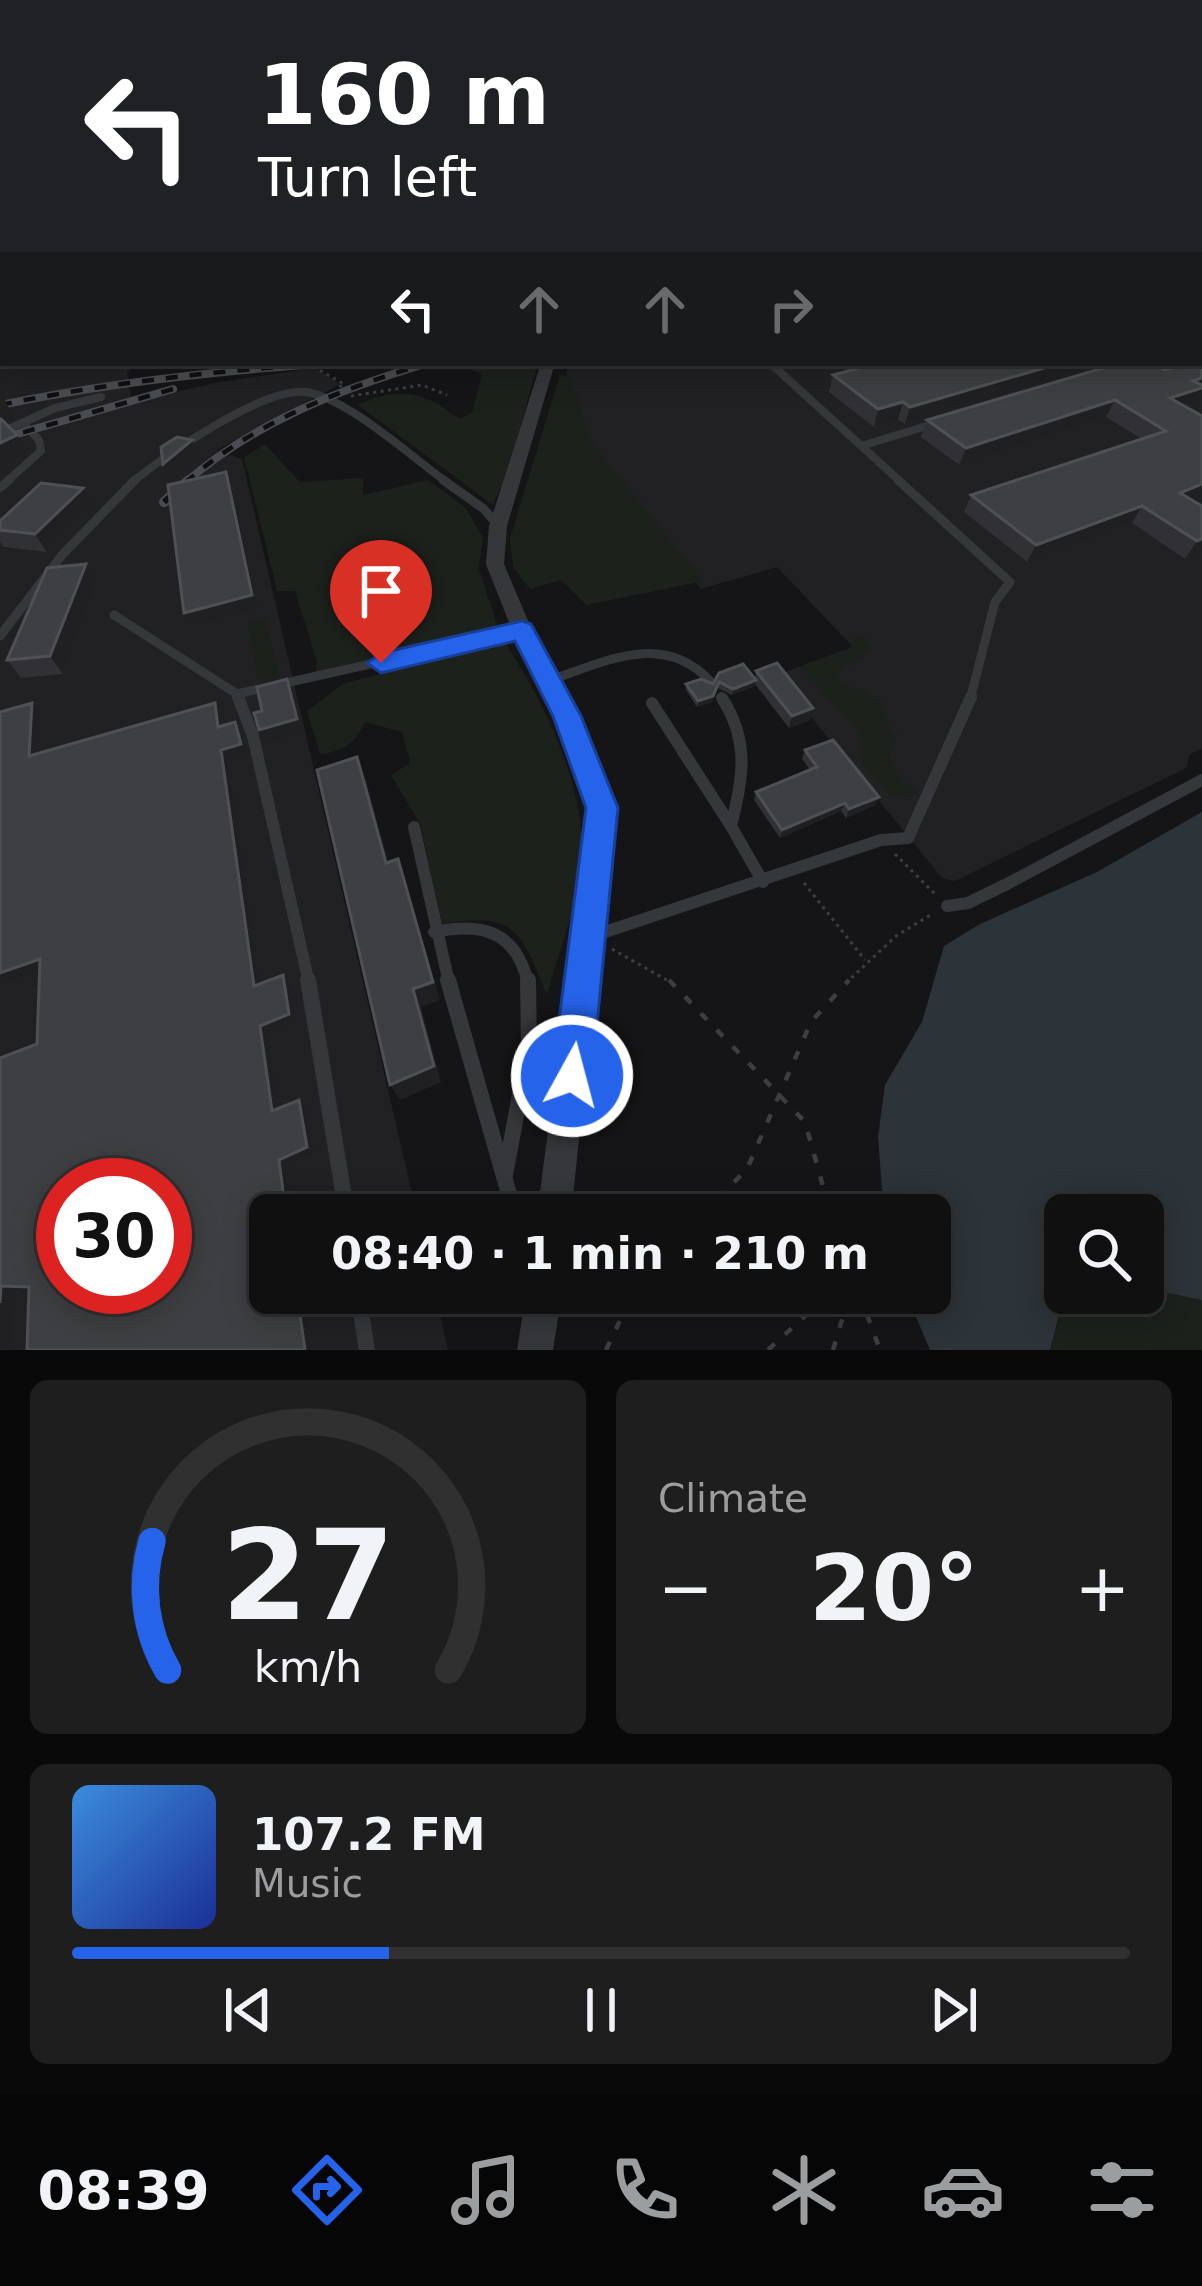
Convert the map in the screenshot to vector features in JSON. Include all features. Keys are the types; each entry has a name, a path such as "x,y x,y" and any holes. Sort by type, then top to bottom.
{"street":[{"path":"547,366 498,526 496,564 522,630 567,716 602,808 557,1194"},
{"path":"535,1350 539,1314"}],"lane":[{"path":"590,937 881,841 908,838 971,698 995,602 1010,582 773,366"},
{"path":"0,636 51,566 136,475 168,452 302,391 327,398 484,509 498,526"},
{"path":"0,433 56,408 101,397"},
{"path":"861,446 946,421"},
{"path":"0,488 41,451 40,440 26,425"},
{"path":"114,615 237,694 253,736 315,1012 344,1194"},
{"path":"237,694 522,630"},
{"path":"548,681 646,650 673,650 697,662 710,682"},
{"path":"722,698 742,726 747,755 731,826"},
{"path":"652,703 763,882"},
{"path":"947,906 987,894 1202,781"},
{"path":"414,827 434,932 509,1194"},
{"path":"434,932 466,926 499,933 524,961 535,1010 504,1178"},
{"path":"361,1314 367,1350"}],"path":[{"path":"312,366 344,384 327,398"},
{"path":"327,398 422,385 447,395"},
{"path":"723,1194 747,1169 811,1022 896,936 947,906 881,841"},
{"path":"794,870 866,962"},
{"path":"590,937 668,979 806,1122 825,1194"},
{"path":"606,1350 623,1314"},
{"path":"768,1350 807,1314"},
{"path":"833,1350 847,1314"},
{"path":"864,1314 880,1350"}],"shaded area":[{"path":"0,366 134,366 127,373 132,402 219,382 316,368 340,384 217,450 242,459 412,1194 249,1194 249,1314 440,1314 448,1350 0,1350"},
{"path":"460,366 537,366 508,472 493,505 358,405 406,394 436,403 461,419 472,412 482,374"},
{"path":"568,366 1202,366 1202,749 1190,754 1186,768 955,881 942,878 777,675 853,647 777,567 701,589 584,439 566,374"},
{"path":"560,375 571,376 590,440 704,581 586,605 561,580 530,589 513,567 510,538"},
{"path":"265,444 300,482 363,478 363,495 428,480 466,508 483,538 479,569 499,630 316,673 317,662 295,591 277,591 244,457"},
{"path":"265,618 280,678 268,682 257,677 248,624"},
{"path":"855,637 865,638 873,647 835,676 841,686 862,689 883,703 886,723 897,735 889,756 899,777 918,791 913,797 889,794 862,765 860,734 800,666 850,648"},
{"path":"504,641 554,732 578,806 580,872 547,995 530,955 512,931 486,921 442,924 420,824 391,775 410,763 402,732 365,722 348,745 320,754 307,711 343,684"},
{"path":"1202,812 1202,1300 1164,1292 1164,1194 1044,1194 1044,1314 1059,1314 1050,1350 930,1350 915,1314 951,1314 951,1194 882,1194 878,1137 885,1085 922,1022 944,946 980,924 1097,872"},
{"path":"1164,1292 1202,1300 1202,1350 1050,1350 1060,1314 1164,1314"}],"building":[{"path":"867,366 1051,366 910,407 903,402 878,409 833,375"},
{"path":"1110,366 1164,370 1198,366 1202,378 1193,381 1202,388 1170,398 1202,416 1202,484 1180,493 1202,506 1202,539 1197,541 1142,506 1036,545 971,495 1166,431 1115,400 966,448 927,420"},
{"path":"0,420 17,435 0,443"},
{"path":"177,437 192,440 163,464 161,447"},
{"path":"226,472 252,595 184,613 168,485"},
{"path":"41,483 83,488 35,534 0,530 0,521"},
{"path":"86,564 50,656 7,660 47,568"},
{"path":"777,663 813,708 792,716 756,671"},
{"path":"743,664 756,680 733,689 719,682 713,696 698,701 686,684 701,679 713,684 719,673"},
{"path":"287,679 297,719 259,730 254,713 262,711 257,687"},
{"path":"32,703 29,756 215,703 218,727 235,722 241,744 221,750 254,986 283,975 289,1014 260,1026 272,1111 299,1100 307,1147 279,1160 283,1194 249,1194 249,1314 300,1314 305,1350 27,1350 29,1287 1,1286 0,1303 0,1058 37,1044 40,959 0,973 0,712"},
{"path":"833,740 879,797 849,809 845,803 782,830 756,792 817,767 805,750"},
{"path":"357,757 386,863 398,859 433,982 413,989 434,1066 390,1085 317,770"}],"railway":[{"path":"0,405 167,378 294,366"},
{"path":"185,483 269,425 363,384 419,366"},
{"path":"0,439 173,389"},
{"path":"164,502 189,480"}],"route":[{"path":"381,663 522,630 567,716 602,808 572,1076"}]}
